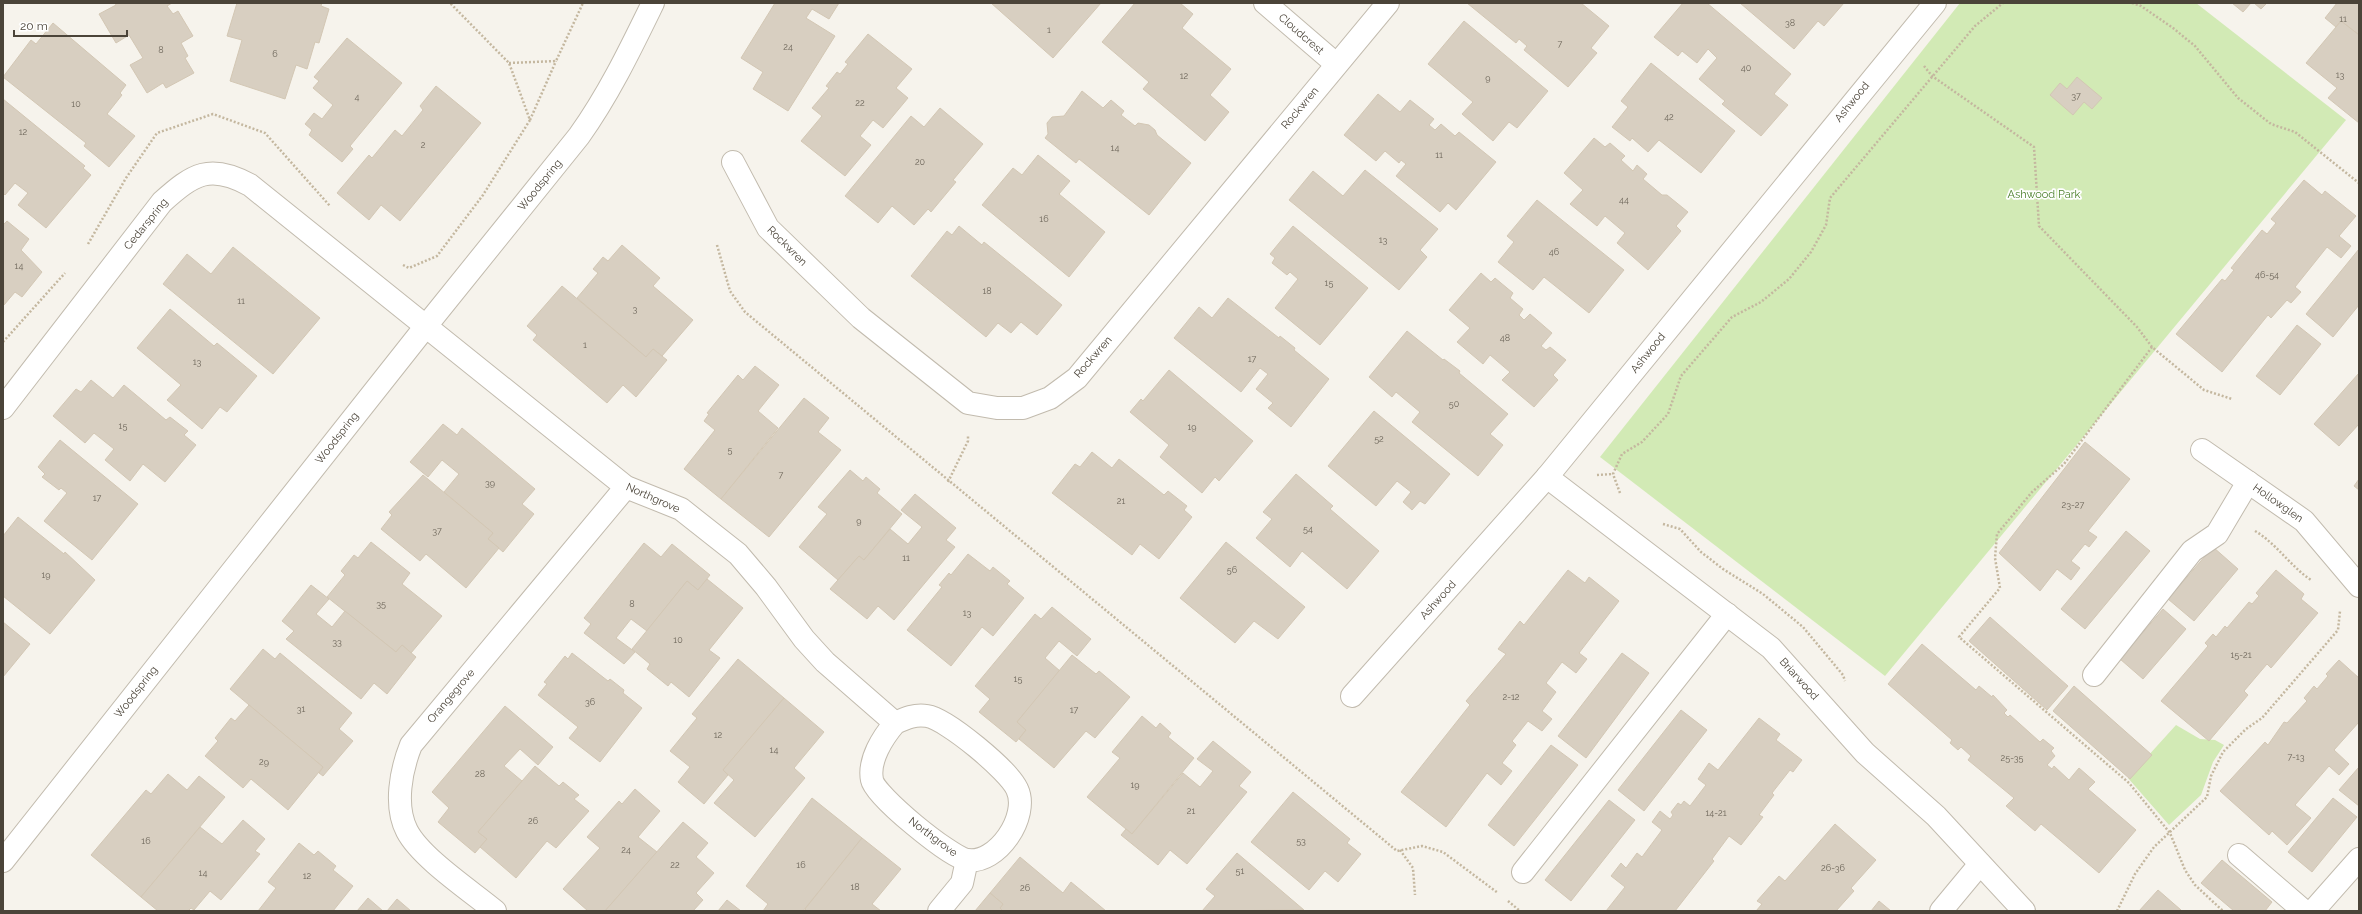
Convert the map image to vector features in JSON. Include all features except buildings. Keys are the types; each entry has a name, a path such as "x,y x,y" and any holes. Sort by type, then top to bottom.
{"street":[{"name":"Woodspring","path":"3,861 595,114 653,3"},
{"name":"Cloudcrest","path":"1265,3 1336,64"},
{"name":"Rockwren","path":"733,162 768,228 861,318 968,403 997,408 1023,408 1050,398 1077,378 1388,3"},
{"name":"Ashwood","path":"1352,696 1547,477 1903,40 1935,3"},
{"name":"Cedarspring","path":"3,408 162,202 180,185 197,175 233,175 250,185 426,326"},
{"name":"Northgrove","path":"426,326 626,487 681,509 738,554 766,587 804,639 825,662 895,723"},
{"name":"Hollowglen","path":"2202,450 2304,521 2359,586"},
{"name":"Briarwood","path":"1547,477 1771,648 1866,753 1936,816 2024,911"},
{"path":"2094,675 2192,551 2217,534 2248,482"},
{"name":"Orangegrove","path":"496,911 423,852 407,831 401,807 404,761 411,745 626,487"},
{"path":"1523,872 1727,614"},
{"name":"Northgrove","path":"916,715 937,719 972,744 1012,780 1018,791 1021,802 1020,813 1011,832 994,852 976,860 967,860 943,847 882,797 873,787 872,768 876,753 884,736 895,723 916,715"},
{"path":"2240,855 2304,911"},
{"path":"2313,911 2359,859"},
{"path":"939,911 962,884 967,860"},
{"path":"1941,911 1980,864"}],"path":[{"path":"450,3 509,63 556,61"},
{"path":"530,120 583,3"},
{"path":"1621,496 1613,474 1622,454 1642,442 1668,414 1681,376 1732,317 1761,302 1789,279 1811,252 1826,225 1830,198 1975,26 2003,3"},
{"path":"2132,3 2141,6 2194,46 2238,98 2271,124 2295,132 2359,183"},
{"path":"1903,40 1932,76 2034,147 2039,226 2137,327 2152,347 2204,390 2232,398"},
{"path":"717,245 730,291 745,312 948,482 1397,851 1422,846 1443,852 1481,878 1520,911"},
{"path":"2152,347 2064,464 2032,492 1997,534 1995,558 2000,588 1959,637 2129,783 2170,833 2185,870 2195,885 2223,911"},
{"path":"948,482 968,441 968,403"},
{"path":"1658,522 1680,529 1701,552 1723,569 1764,594 1803,627 1843,675 1845,682"},
{"path":"2251,529 2267,538 2302,574 2313,582"},
{"path":"2118,911 2135,874 2154,847 2206,797 2211,776 2223,752 2246,729 2262,718 2338,630 2340,610 2336,605"},
{"path":"1400,850 1413,868 1415,895"}],"green space":[{"name":"Ashwood Park","path":"1960,3 2196,3 2346,120 1885,676 1600,457"},
{"path":"2176,725 2200,739 2215,740 2224,745 2213,762 2201,795 2169,825 2128,778"}]}
